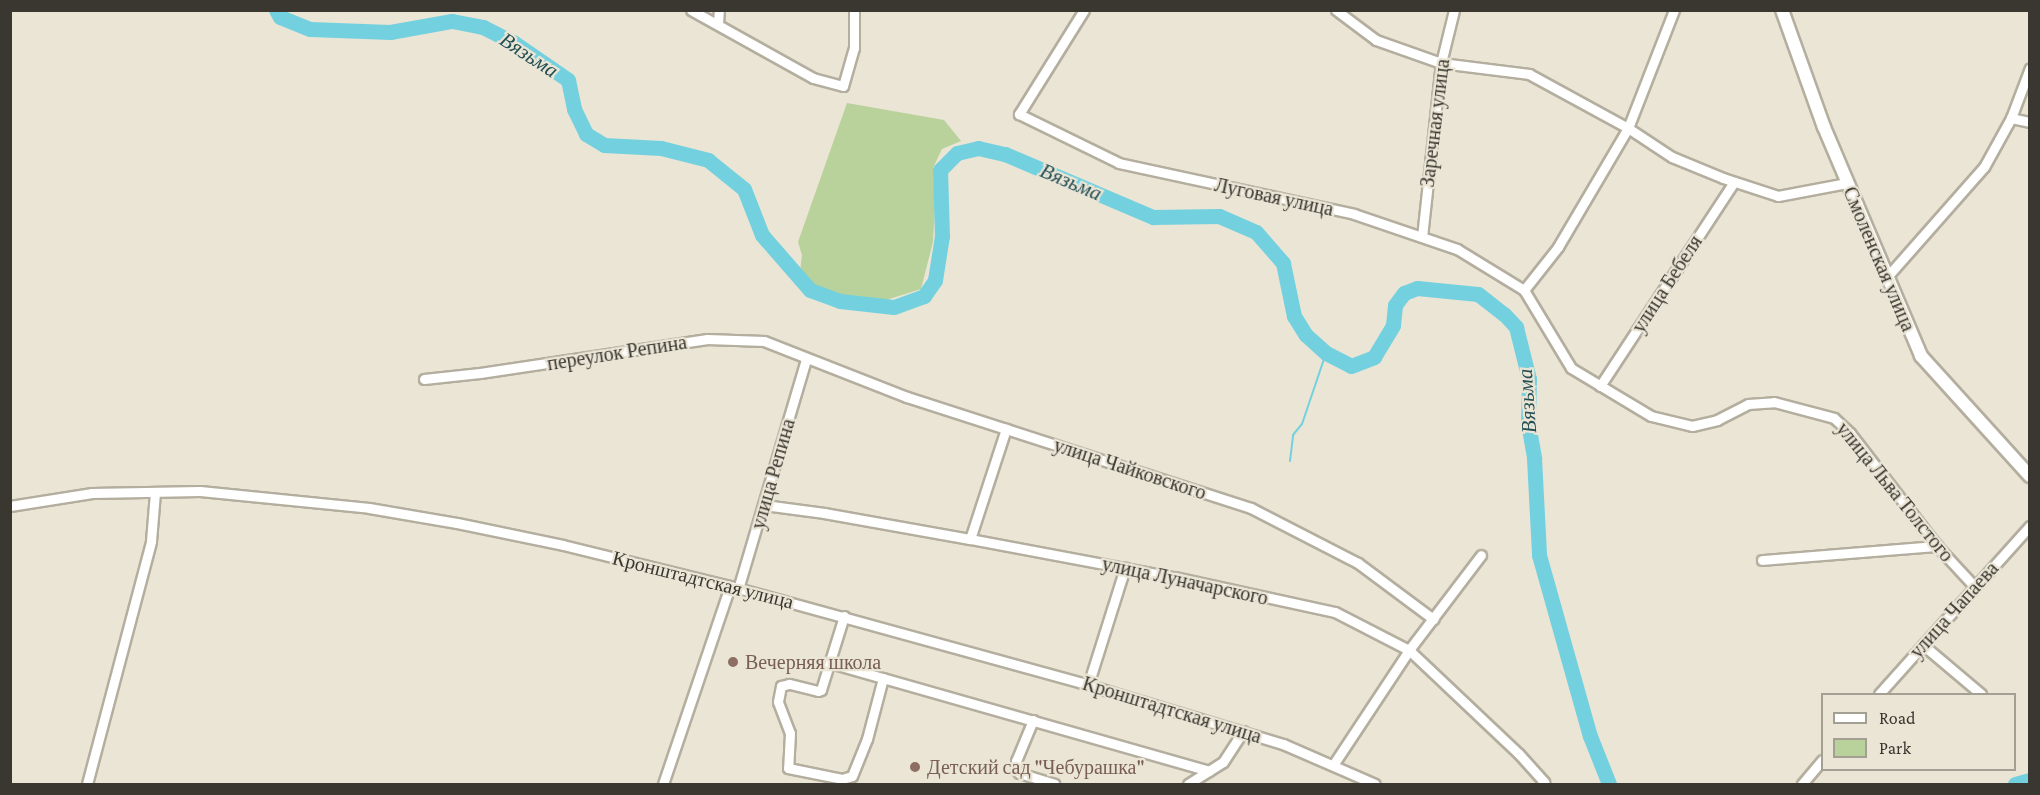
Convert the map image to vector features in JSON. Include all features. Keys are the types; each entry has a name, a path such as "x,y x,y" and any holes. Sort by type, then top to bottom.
{"main road":[{"name":"Смоленская улица","path":"1782,10 1847,183 1921,356 2030,476"}],"street":[{"path":"691,10 813,78 843,86 854,48 854,10"},
{"path":"718,10 718,23"},
{"name":"Луговая улица","path":"1084,10 1019,114 1119,163 1354,214 1457,249 1524,290"},
{"path":"1336,10 1376,40 1441,63 1529,74 1628,128 1672,157 1734,182 1778,196 1847,183"},
{"name":"Заречная улица","path":"1422,237 1441,63 1454,10"},
{"path":"1524,290 1558,247 1628,128 1674,10"},
{"path":"1886,278 1984,167 2011,118 2030,68"},
{"path":"2011,118 2030,122"},
{"name":"улица Бебеля","path":"1600,386 1734,182"},
{"name":"улица Льва Толстого","path":"1524,290 1571,368 1652,416 1692,426 1717,420 1748,404 1774,402 1834,418 1850,433 1936,546 1975,587"},
{"name":"переулок Репина","path":"424,379 480,373 707,339 764,341 806,359"},
{"name":"улица Чайковского","path":"806,359 907,398 1251,508 1358,563 1433,619"},
{"name":"улица Репина","path":"663,784 764,505 806,359"},
{"path":"970,539 1006,429"},
{"name":"Кронштадтская улица","path":"10,506 92,493 200,490 380,510 563,545 844,616 1088,685 1283,744 1375,784"},
{"path":"87,784 151,541 155,492"},
{"name":"улица Луначарского","path":"764,505 970,539 1125,568 1335,612 1409,650 1519,754 1544,782 1542,784"},
{"name":"улица Чапаева","path":"1880,693 2030,526"},
{"path":"1762,560 1936,546"},
{"path":"1333,765 1409,650 1481,555"},
{"path":"1088,685 1125,568"},
{"path":"844,616 823,687 818,691 789,684 781,686 777,702 790,733 786,764 791,769 842,779 852,776 867,739 884,678"},
{"path":"1923,645 1980,693"},
{"path":"830,663 1209,771"},
{"path":"1033,720 1020,750 1016,769 1019,773 1054,784"},
{"path":"1188,784 1223,762 1243,731"},
{"path":"1802,784 1821,761"}],"green space":[{"path":"847,103 944,120 961,141 942,149 933,168 935,205 933,242 921,289 883,301 862,301 828,292 809,283 800,272 802,255 798,242"}],"waterway":[{"name":"Вязьма","path":"276,10 280,17 310,29 390,32 452,21 483,27 513,42 568,80 574,109 586,134 604,145 661,148 708,160 744,189 762,235 810,290 840,301 894,307 924,296 935,280 942,236 940,170 957,153 978,148 1005,154 1153,217 1219,216 1256,232 1283,263 1294,316 1306,335 1326,353 1351,366 1374,357 1393,325 1395,305 1404,293 1417,288 1478,294 1504,314 1516,327 1529,379 1528,423 1534,458 1539,555 1590,736 1609,784"},
{"path":"1290,461 1293,435 1302,424 1326,353"},
{"name":"Вязьма","path":"2015,784 2030,780"}],"place":[{"name":"Вечерняя школа","path":"733,662"},
{"name":"Детский сад \"Чебурашка\"","path":"915,767"}]}
